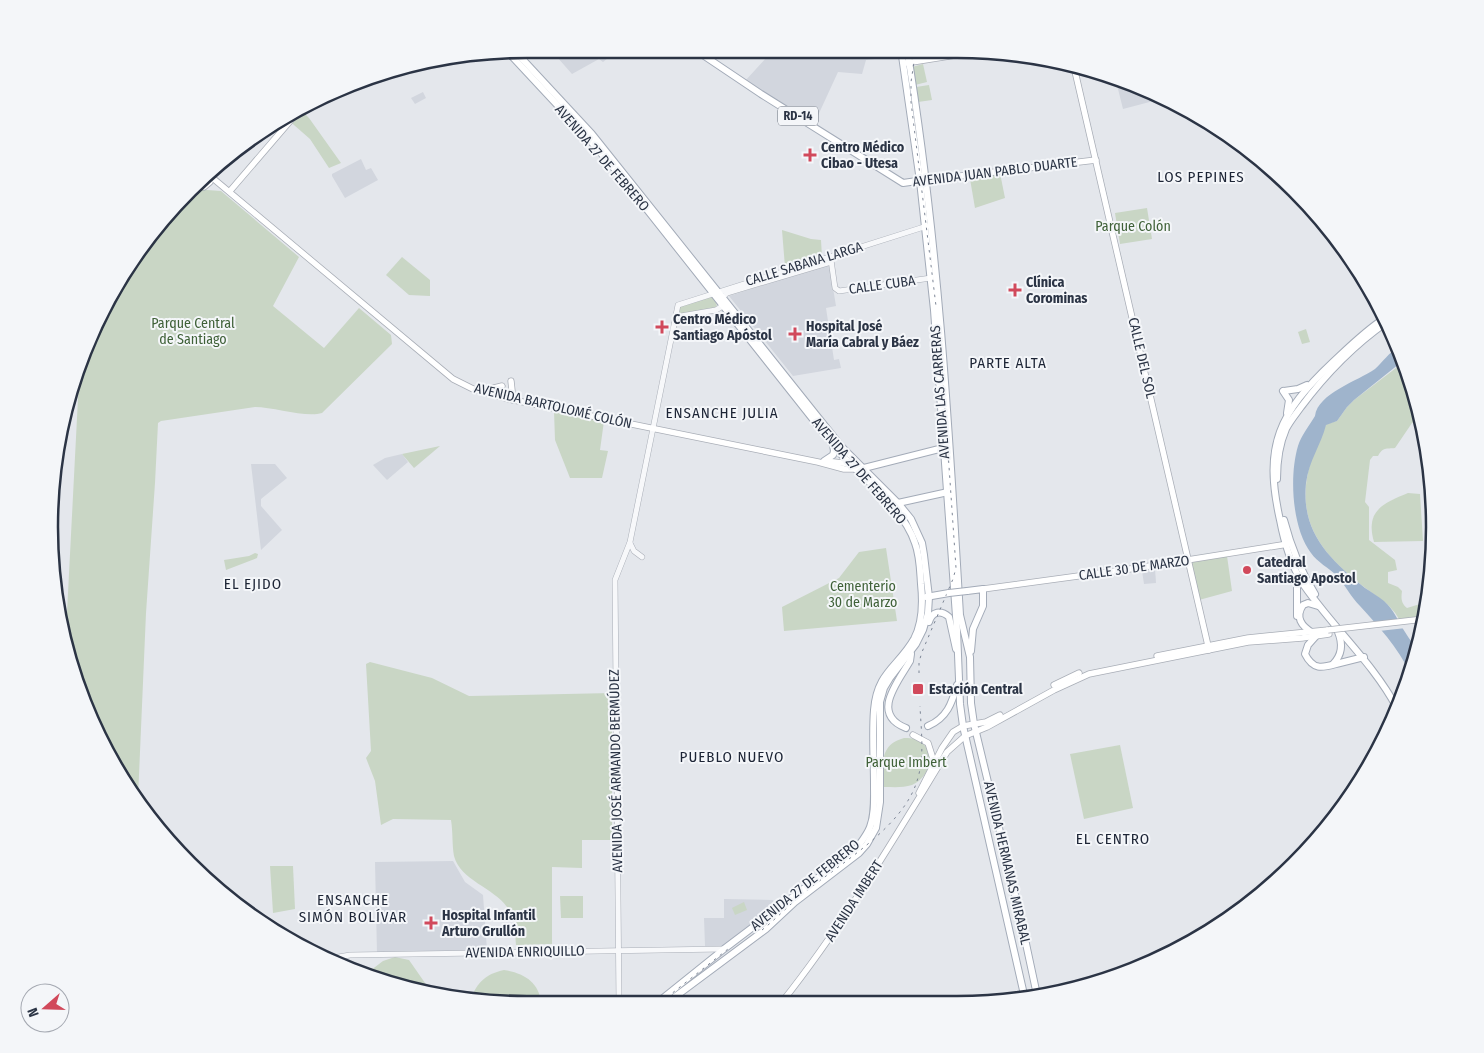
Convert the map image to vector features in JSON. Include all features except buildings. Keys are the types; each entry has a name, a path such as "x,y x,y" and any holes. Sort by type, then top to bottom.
{"main road":[{"name":"AVENIDA 27 DE FEBRERO","path":"514,58 618,173 856,466 872,478 898,503 911,519 922,543 926,623 920,636 884,688 880,702 877,718 876,828 867,844 859,853 795,902 733,954 676,996"},
{"name":"AVENIDA 27 DE FEBRERO","path":"522,58 592,134 715,292"},
{"name":"AVENIDA JUAN PABLO DUARTE","path":"707,58 761,94 903,182 1096,160"},
{"name":"AVENIDA LAS CARRERAS","path":"905,58 923,180 940,316 948,492 960,674 960,704 962,727 965,736"},
{"path":"906,61 916,58"},
{"path":"906,61 928,58"},
{"name":"CALLE DEL SOL","path":"1075,72 1208,648"},
{"path":"230,191 289,122"},
{"name":"AVENIDA BARTOLOMÉ COLÓN","path":"213,178 453,379 480,392 652,428 856,466"},
{"path":"204,187 210,181"},
{"name":"AVENIDA LAS CARRERAS","path":"928,226 960,615 970,657 971,703 976,732"},
{"name":"AVENIDA 27 DE FEBRERO","path":"722,300 831,442 856,466 907,525 916,545 926,597"},
{"path":"1290,417 1299,397 1310,383 1347,348 1380,322"},
{"path":"1382,327 1350,353 1317,386 1290,417 1280,432 1272,461 1276,503 1297,572 1324,612 1380,677 1394,699"},
{"path":"511,381 514,400"},
{"path":"1290,417 1288,398 1284,391 1298,389 1310,383"},
{"path":"480,392 502,386"},
{"path":"1299,397 1317,386"},
{"path":"821,461 832,457 834,452 831,442"},
{"path":"856,466 875,466 947,447"},
{"path":"872,478 872,468 875,466"},
{"path":"898,503 948,492"},
{"path":"1288,544 1315,594 1363,658"},
{"name":"CALLE 30 DE MARZO","path":"926,597 1288,544"},
{"path":"1297,572 1297,616"},
{"path":"970,657 974,629 983,606 983,589"},
{"path":"1314,634 1304,628 1301,622 1299,617 1301,607 1311,603 1324,612"},
{"path":"906,728 900,726 891,717 888,711 888,701 926,633 932,616 937,612 943,613 951,621 953,640 959,662"},
{"path":"962,727 986,722 1066,679 1082,672 1107,666 1248,642 1416,622"},
{"path":"1332,665 1339,656 1341,645 1334,624"},
{"path":"953,640 957,630"},
{"path":"1314,634 1305,654 1313,664 1320,668 1363,658"},
{"path":"910,661 909,650 918,648"},
{"path":"965,736 988,727 1068,682 1088,674 1208,648"},
{"path":"928,726 942,718 951,705 960,674"},
{"name":"AVENIDA IMBERT","path":"920,795 919,791 934,762 953,732 962,727"},
{"name":"AVENIDA HERMANAS MIRABAL","path":"976,732 1024,934 1035,988"},
{"path":"913,735 928,743 934,762"},
{"name":"AVENIDA HERMANAS MIRABAL","path":"965,736 1023,990"},
{"name":"AVENIDA IMBERT","path":"787,996 844,918 947,752 965,736"},
{"name":"AVENIDA 27 DE FEBRERO","path":"665,996 856,849 870,827 877,802"}],"street":[{"name":"CALLE SABANA LARGA","path":"675,317 719,309 722,300 729,293 928,226"},
{"name":"CALLE SABANA LARGA","path":"678,305 715,292 831,260"},
{"name":"CALLE CUBA","path":"831,260 835,288 839,291 932,278"},
{"name":"AVENIDA JOSÉ ARMANDO BERMÚDEZ","path":"619,996 614,586 616,574 630,542 678,305"},
{"path":"630,542 634,552 642,556"},
{"name":"AVENIDA ENRIQUILLO","path":"340,957 350,955 724,949"}],"shaded area":[{"path":"558,58 608,58 603,62 599,59 572,74"},
{"path":"766,58 883,58 866,60 862,74 838,72 815,122 745,81"},
{"path":"1117,85 1154,101 1123,109"},
{"path":"423,92 426,98 415,104 411,98"},
{"path":"361,159 366,170 371,168 378,180 345,198 332,174"},
{"name":"Hospital José María Cabral y Báez","path":"829,264 836,306 826,308 834,360 839,359 841,368 793,376 729,296"},
{"path":"402,454 408,462 387,480 373,465 385,458"},
{"path":"251,464 275,464 287,478 261,499 261,506 282,530 261,550"},
{"path":"1155,568 1156,583 1144,584 1142,571"},
{"name":"Hospital Infantil Arturo Grullón","path":"453,861 465,882 483,895 487,950 377,954 375,862"},
{"path":"724,899 773,900 775,906 724,947 705,946 704,918 724,918"}],"green space":[{"path":"923,64 927,82 915,85 912,67"},
{"path":"929,85 932,100 918,102 916,87"},
{"path":"305,114 341,163 329,168 310,139 290,121"},
{"path":"1000,173 1005,198 975,208 970,179"},
{"name":"Parque Central de Santiago","path":"201,190 221,191 299,257 273,306 324,348 359,308 391,335 392,344 322,413 307,414 255,407 158,423 146,613 138,789 120,761 93,706 73,648 67,617 79,387 82,376 93,347 120,292 154,241"},
{"name":"Parque Colón","path":"1147,208 1152,239 1120,244 1115,213"},
{"path":"782,230 811,239 821,240 822,257 785,267"},
{"path":"402,257 430,280 430,296 409,295 386,275"},
{"path":"711,296 716,302 717,307 677,316 679,307"},
{"path":"1306,329 1310,342 1302,344 1298,332"},
{"path":"1398,365 1414,422 1395,448 1383,450 1378,456 1373,456 1370,460 1365,502 1369,507 1369,540 1395,560 1397,570 1388,572 1388,583 1402,591 1402,600 1407,608 1419,604 1417,618 1399,619 1386,603 1345,571 1322,546 1308,517 1306,501 1306,483 1311,459 1326,424 1337,421 1354,400"},
{"path":"554,411 604,421 600,450 608,451 602,478 570,478 555,440"},
{"path":"440,446 414,468 402,454"},
{"path":"1408,493 1420,494 1423,541 1374,542 1372,523 1378,510"},
{"name":"Cementerio 30 de Marzo","path":"886,548 897,621 784,631 782,607 839,578 859,552"},
{"path":"255,553 258,554 257,558 226,570 224,560 249,556"},
{"path":"1227,556 1232,591 1199,600 1190,565 1192,562"},
{"path":"370,662 432,678 469,696 612,693 612,840 582,840 582,868 552,867 552,944 516,945 515,930 510,911 501,900 470,878 457,864 453,852 451,820 393,819 381,825 375,781 366,758 371,751 366,664"},
{"name":"Parque Imbert","path":"904,738 916,739 925,745 930,757 927,771 918,782 912,785 884,787 883,764 886,751 896,741"},
{"path":"1120,745 1133,808 1084,819 1070,754"},
{"path":"270,866 293,866 295,909 273,913"},
{"path":"560,896 583,896 583,918 561,918"},
{"path":"744,902 747,910 735,915 732,908"},
{"path":"395,957 409,960 426,984 372,969 383,961"},
{"path":"504,970 518,973 534,984 540,996 474,992 479,983 492,974"}],"water":[{"path":"1393,352 1398,365 1354,400 1337,421 1326,425 1308,475 1306,500 1308,516 1320,543 1329,555 1352,577 1387,604 1412,642 1406,665 1381,629 1340,580 1311,553 1300,530 1296,516 1293,486 1298,446 1323,401 1340,388 1368,374"}],"pier":[{"path":"1401,619 1406,628 1379,631 1372,622"}],"railway":[{"path":"915,58 911,82 911,102 936,306"},
{"path":"919,673 919,662 922,652 956,568 940,336"},
{"path":"762,930 805,892 869,843 899,814 910,798 917,781 921,763 920,706"},
{"path":"669,996 728,949"}],"place":[{"name":"Centro Médico Cibao - Utesa","path":"810,155"},
{"name":"Clínica Corominas","path":"1015,290"},
{"name":"Centro Médico Santiago Apóstol","path":"662,327"},
{"name":"Hospital José María Cabral y Báez","path":"795,334"},
{"name":"Catedral Santiago Apostol","path":"1247,570"},
{"name":"Estación Central","path":"918,689"},
{"name":"Hospital Infantil Arturo Grullón","path":"431,923"}],"district":[{"name":"LOS PEPINES","path":"1201,177"},
{"name":"PARTE ALTA","path":"1008,363"},
{"name":"ENSANCHE JULIA","path":"722,413"},
{"name":"EL EJIDO","path":"253,584"},
{"name":"PUEBLO NUEVO","path":"732,757"},
{"name":"EL CENTRO","path":"1113,839"},
{"name":"ENSANCHE SIMÓN BOLÍVAR","path":"353,908"}]}
